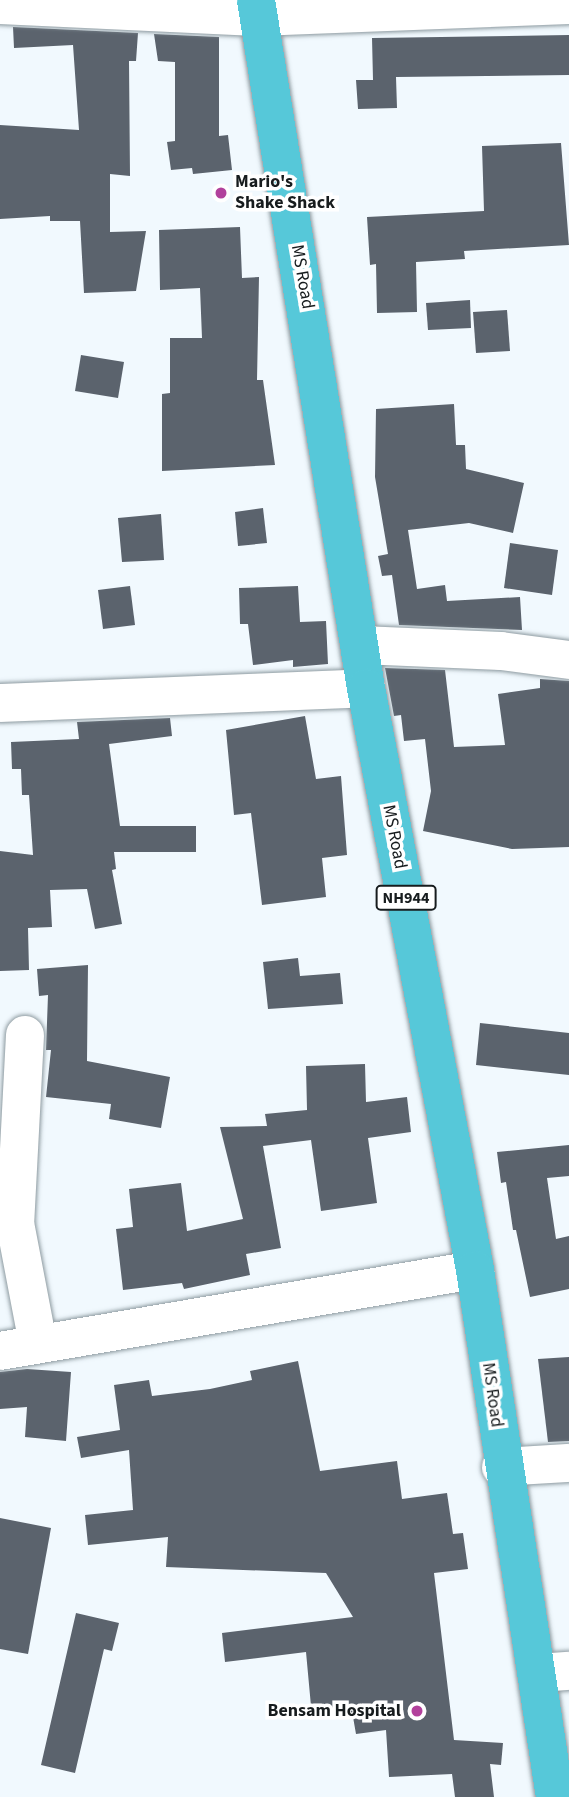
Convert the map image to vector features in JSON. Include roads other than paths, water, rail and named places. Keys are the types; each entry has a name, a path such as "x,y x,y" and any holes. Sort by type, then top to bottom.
{"highway":[{"name":"MS Road","path":"257,8 366,688 475,1270 501,1467 554,1672 555,1797"}],"street":[{"path":"0,5 257,8 569,5"},
{"path":"361,645 501,651 569,660"},
{"path":"0,703 366,688"},
{"path":"24,1035 15,1223 38,1344"},
{"path":"0,1351 475,1270"},
{"path":"501,1467 569,1463"}],"place":[{"name":"Mario's Shake Shack","path":"221,193"},
{"name":"Bensam Hospital","path":"417,1711"}]}
